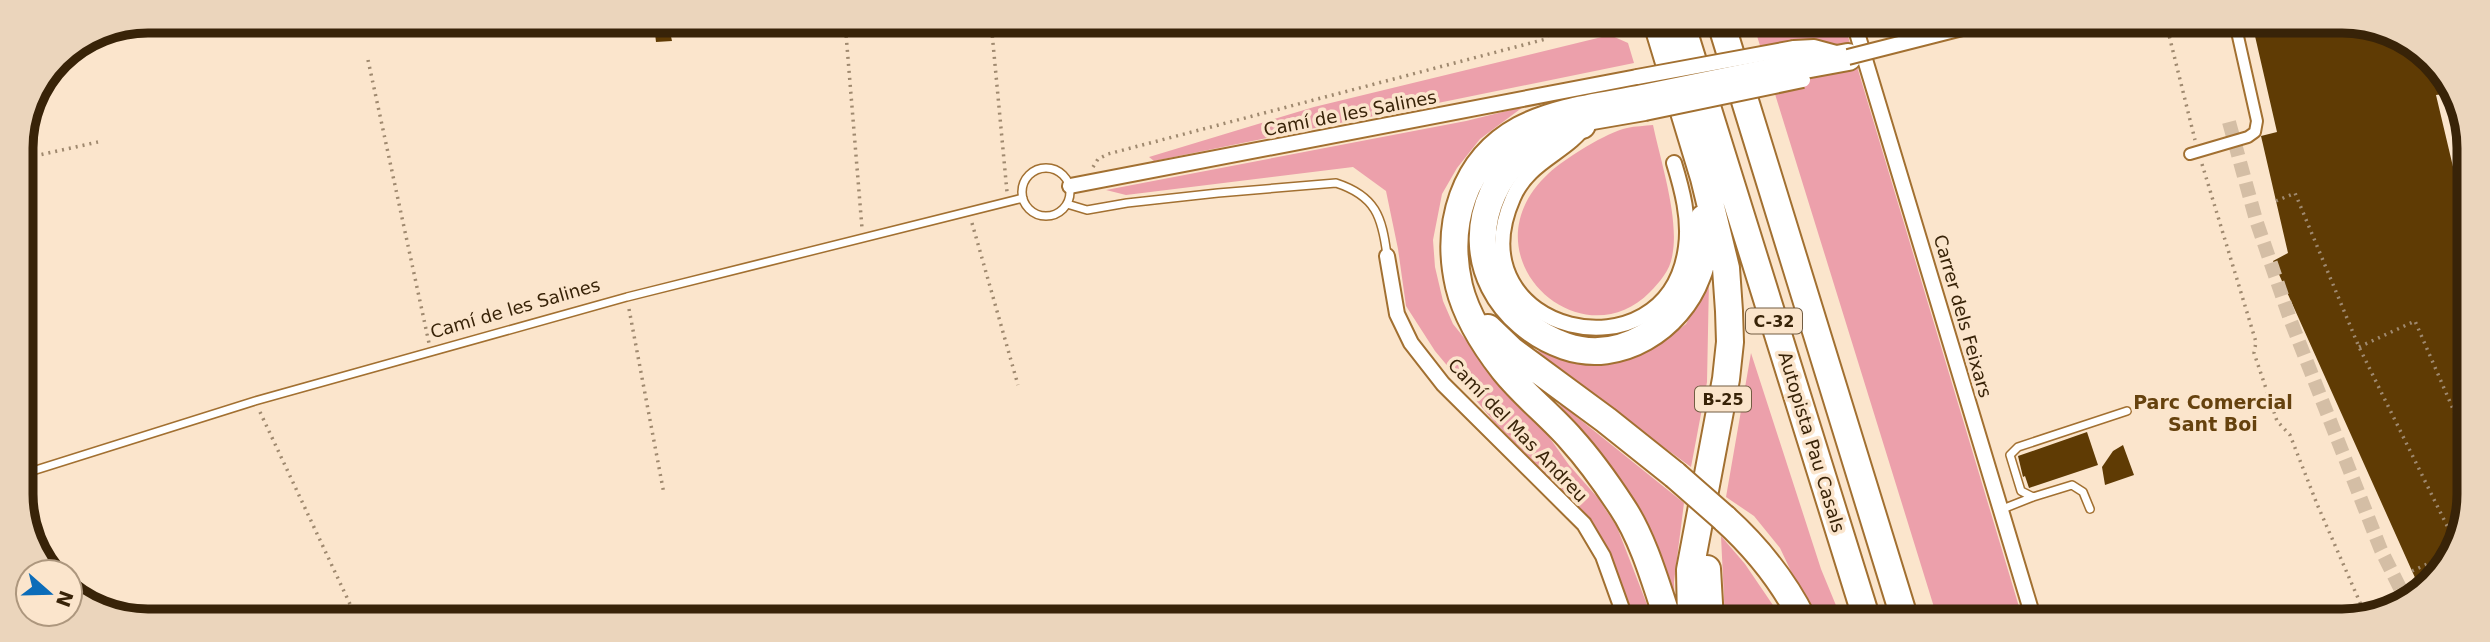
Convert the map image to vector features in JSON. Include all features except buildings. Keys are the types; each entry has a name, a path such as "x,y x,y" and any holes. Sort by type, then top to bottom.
{"highway":[{"name":"B-25","path":"1660,33 1704,178 1726,268 1730,342 1719,420 1690,570 1692,609"},
{"name":"Autopista Pau Casals","path":"1684,33 1864,609"},
{"name":"Autopista Pau Casals","path":"1724,33 1902,609"},
{"path":"1664,609 1625,511 1572,439 1504,370 1462,298 1455,260 1455,229 1459,206 1468,180 1494,148 1518,131 1541,120 1642,96 1848,57"},
{"path":"1587,123 1566,129 1533,146 1512,164 1499,180 1488,204 1483,249 1488,272 1496,292 1528,328 1567,346 1601,350 1646,339 1676,313 1697,276 1704,248 1704,178"},
{"path":"1462,298 1511,350 1606,420 1740,532 1770,568 1796,609"},
{"path":"1708,470 1709,609"},
{"path":"1892,577 1905,609"}],"street":[{"name":"Carrer dels Feixars","path":"1857,33 2030,609"},
{"path":"1848,57 1943,33"},
{"path":"2194,153 2248,137 2255,131 2257,121 2237,33"},
{"name":"Camí de les Salines","path":"1070,186 1642,96"},
{"path":"1642,96 1587,123 1580,134 1526,176 1513,196 1503,233 1504,256 1510,277 1523,298 1539,313 1549,317 1578,327 1601,329 1629,322 1651,309 1668,294 1681,271 1686,245 1686,216 1674,163"},
{"name":"Camí del Mas Andreu","path":"1387,256 1397,314 1411,343 1443,384 1584,524 1603,556 1622,609"}],"lane":[{"path":"1045,168 1060,172 1070,186 1070,198 1062,211 1047,216 1032,211 1023,198 1025,181 1036,170 1045,168"},
{"name":"Camí del Mas Andreu","path":"1067,204 1087,210 1218,193 1336,183 1366,198 1379,216 1384,230 1387,256"},
{"name":"Camí de les Salines","path":"33,471 254,401 627,297 1023,198"},
{"path":"2033,497 2021,491 2010,455 2018,447 2127,411"},
{"path":"1999,510 2072,485 2083,492 2090,509"}],"path":[{"path":"846,33 863,237"},
{"path":"992,33 1007,201"},
{"path":"1091,183 1091,170 1098,159 1108,155 1546,39 1548,33"},
{"path":"2168,33 2194,153 2256,342 2254,353 2277,421 2290,435 2362,607"},
{"path":"369,60 431,352"},
{"path":"33,156 98,142"},
{"path":"2276,201 2295,193 2359,347 2450,532"},
{"path":"969,211 1018,385"},
{"path":"627,297 664,494"},
{"path":"2359,347 2415,321 2457,418"},
{"path":"254,401 352,609"},
{"path":"2412,572 2435,561"}],"shaded area":[{"path":"1756,33 1847,33 2020,609 1935,609"},
{"path":"1610,35 1628,43 1634,63 1154,161 1149,157 1314,107"},
{"path":"1523,107 1480,139 1457,168 1442,194 1433,240 1435,267 1443,301 1453,324 1503,386 1539,423 1569,465 1598,498 1617,527 1649,609 1631,609 1603,540 1582,511 1495,423 1435,351 1406,306 1386,191 1353,167 1126,195 1106,190 1466,121"},
{"path":"1653,125 1674,226 1669,267 1650,292 1622,311 1592,315 1564,307 1540,290 1524,265 1518,236 1525,204 1549,173 1586,147 1630,127"},
{"path":"1709,281 1707,382 1691,467 1534,350 1588,361 1624,358 1651,350 1686,324"},
{"path":"1751,353 1821,569 1837,609 1809,609 1780,548 1754,516 1726,497"},
{"path":"1557,401 1684,503 1674,582 1675,609 1673,609 1579,432"},
{"path":"1721,536 1745,564 1776,609 1724,609"}],"tunnel":[{"path":"2229,122 2256,220 2290,319 2381,550 2402,591"}],"district":[{"name":"Parc Comercial Sant Boi","path":"2213,413"}]}
